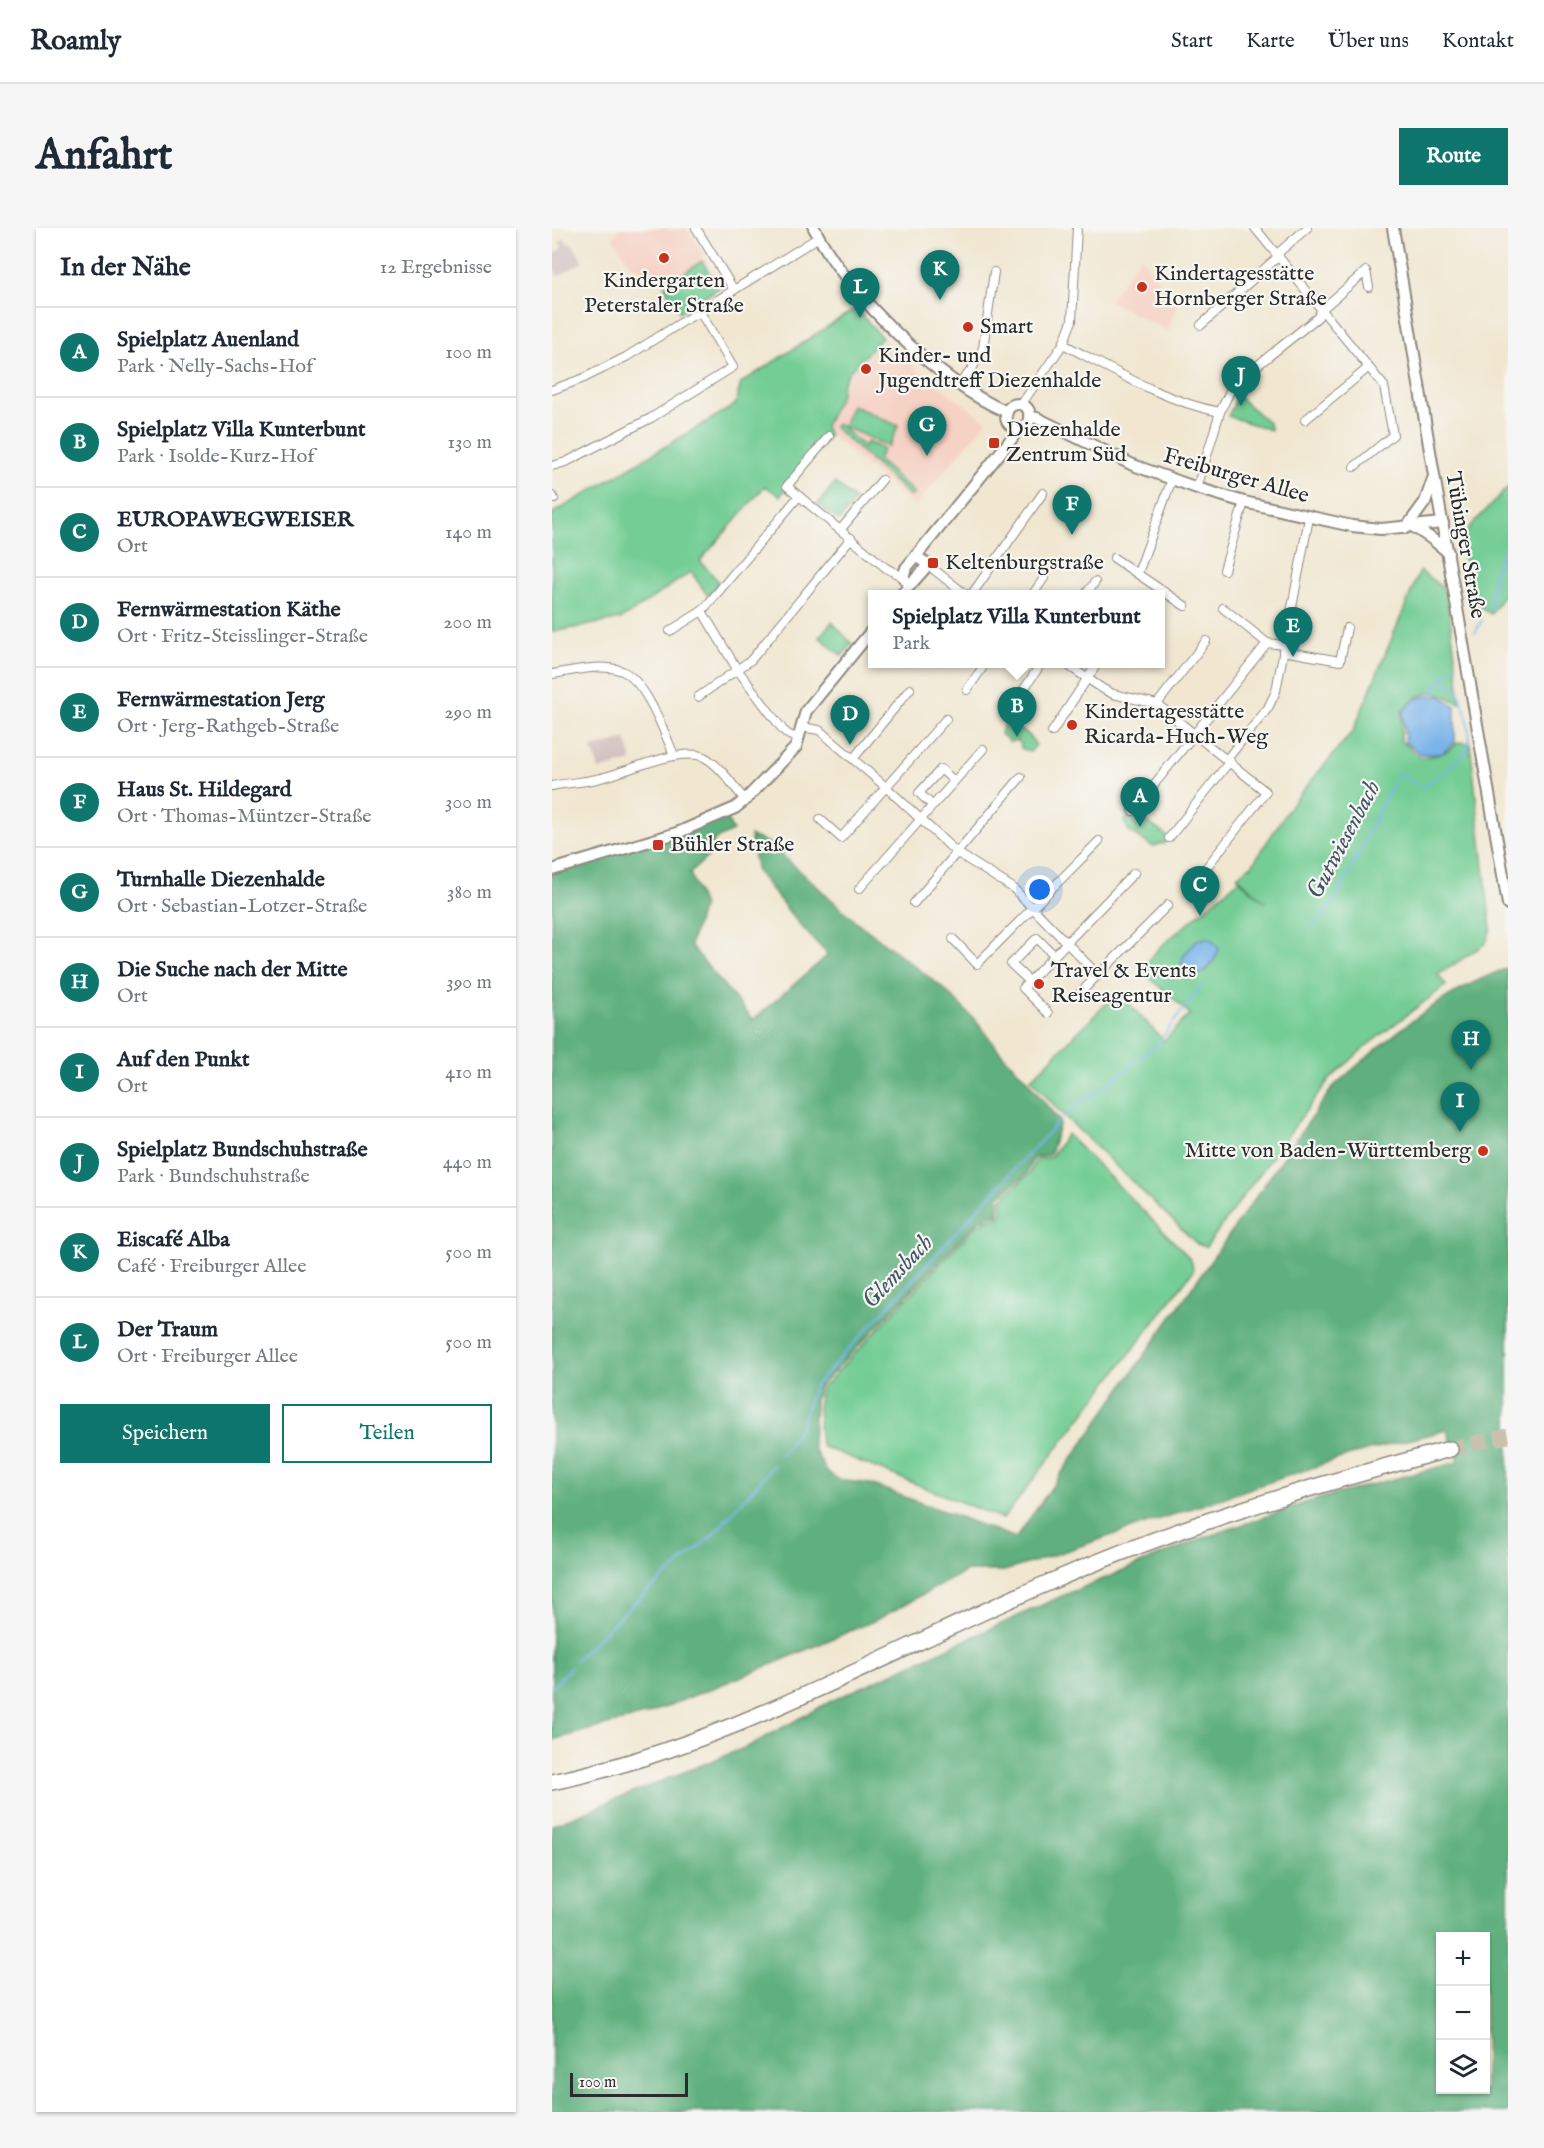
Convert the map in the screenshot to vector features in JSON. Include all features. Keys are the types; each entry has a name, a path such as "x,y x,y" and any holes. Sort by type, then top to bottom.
{"highway":[{"path":"552,1782 670,1749 736,1724 1078,1569 1176,1532 1347,1476 1450,1449"}],"street":[{"path":"696,228 734,290"},
{"path":"1006,412 1011,407 1021,405 1063,344 1072,321 1077,228"},
{"path":"1255,228 1384,386 1393,435 1354,467"},
{"path":"1201,325 1307,228"},
{"name":"Tübinger Straße","path":"1393,228 1508,904"},
{"path":"552,390 584,378 626,357 734,290 816,233 833,259 879,314 933,365 959,384 1006,412 1008,423 1017,428"},
{"path":"1197,488 1221,412 1233,385 1318,317 1321,310 1366,271 1369,287"},
{"path":"959,384 972,369 983,348 994,272"},
{"path":"552,466 566,462 651,418 733,367 700,312"},
{"path":"1063,344 1149,387 1197,407 1221,412"},
{"path":"1305,420 1368,368"},
{"path":"903,590 906,568 1013,437 1017,428 1025,425 1029,416 1025,407 1021,405"},
{"name":"Freiburger Allee","path":"1029,416 1133,465 1244,502 1352,526 1381,529 1443,523"},
{"path":"829,436 787,486 886,568 906,581"},
{"path":"1434,475 1425,502 1410,527 1432,539 1448,552"},
{"path":"1138,573 1172,479"},
{"path":"841,529 882,480"},
{"path":"975,590 1043,493"},
{"path":"670,631 702,611 799,496"},
{"path":"1224,570 1244,502"},
{"path":"1169,838 1268,708 1276,691 1309,518"},
{"path":"698,697 751,660 851,538"},
{"path":"916,556 960,590"},
{"path":"1114,558 1162,590"},
{"path":"906,581 928,565"},
{"path":"1036,590 1044,578"},
{"path":"1089,590 1095,582"},
{"path":"1165,592 1185,606"},
{"path":"1223,608 1267,643 1340,661 1347,628"},
{"path":"702,611 737,669 783,730 789,735 819,730 887,788 956,852 1013,888 1098,975"},
{"path":"552,870 677,833 724,814 745,800 796,747 806,711 868,635"},
{"path":"1157,704 1206,641"},
{"path":"1133,811 1267,643"},
{"path":"967,690 982,668"},
{"path":"1013,705 1038,668"},
{"path":"1073,668 1113,694 1157,704 1266,792 1206,868"},
{"path":"1052,732 1094,668"},
{"path":"552,675 587,669 612,669 626,673 643,691 674,755"},
{"path":"853,759 910,689"},
{"path":"820,819 842,838 946,719"},
{"path":"859,889 982,749"},
{"path":"552,786 631,770 674,755 691,754 703,757 717,766 745,800"},
{"path":"932,805 919,793 941,769 954,781"},
{"path":"914,903 1022,777"},
{"path":"953,939 977,964 1099,841"},
{"path":"1048,1013 1023,988 1134,873"},
{"path":"1077,996 1168,905"},
{"path":"1029,981 1011,964 1037,938 1054,955"}],"shaded area":[{"name":"Kindergarten Peterstaler Straße","path":"620,228 668,228 670,231 686,228 704,254 702,261 664,286 631,265 613,238"},
{"path":"565,238 568,244 572,243 583,262 558,276 552,266 552,254 562,248 559,242"},
{"name":"Kindertagesstätte Hornberger Straße","path":"1141,256 1177,304 1168,331 1109,301"},
{"path":"885,340 918,371 987,421 915,506 828,433 825,426 851,373"},
{"path":"626,739 632,761 599,770 592,748"}],"green space":[{"path":"702,261 719,288 680,312 664,286"},
{"path":"856,308 882,338 849,372 842,384 841,394 825,426 829,436 780,496 765,486 700,561 719,582 708,596 691,572 621,619 552,632 552,514 735,405 741,383"},
{"path":"1238,396 1268,422 1271,430 1228,416"},
{"path":"852,405 898,426 889,447 843,426"},
{"path":"838,423 864,447 867,442 883,449 878,460 914,493 911,497 834,427"},
{"path":"835,483 855,500 839,521 818,504"},
{"path":"1508,487 1508,589 1491,614 1471,597 1461,540 1469,528"},
{"path":"1420,571 1446,590 1460,703 1437,693 1425,694 1415,699 1402,711 1401,741 1420,757 1441,754 1459,742 1470,743 1491,929 1486,943 1438,975 1446,985 1365,1047 1328,1081 1206,1247 1197,1244 1060,1112 1031,1079 1118,992 1164,1041 1190,1014 1141,970 1159,948 1239,880 1266,903 1237,876 1251,867 1291,805 1353,731"},
{"path":"832,622 852,644 842,656 819,637"},
{"path":"1007,721 1029,735 1036,745 1030,752 1021,748 1021,744 1016,740 1010,742 1000,733"},
{"path":"1133,811 1169,838 1164,844 1153,847 1129,831 1124,822"},
{"path":"724,814 733,831 712,841 717,848 690,873 703,906 690,945 753,1020 828,955 799,924 757,872 750,836 769,843 854,920 942,987 975,1020 1060,1122 1050,1154 1034,1158 1026,1174 998,1197 999,1213 978,1221 819,1387 815,1400 813,1447 826,1471 839,1480 870,1484 1016,1538 1333,1087 1394,1035 1437,1004 1459,990 1508,968 1508,2112 552,2112 552,1825 749,1746 831,1701 1062,1596 1200,1539 1314,1500 1458,1462 1447,1430 1347,1456 1004,1571 966,1571 876,1620 775,1663 648,1714 552,1740 552,870"},
{"path":"1067,1134 1187,1255 1192,1263 1193,1271 1003,1519 821,1446 818,1408 821,1389 978,1224 1002,1215 1001,1199 1029,1174 1037,1159 1051,1157"}],"water":[{"path":"1441,696 1455,706 1455,743 1441,754 1421,754 1405,742 1403,712 1415,699"},
{"path":"1207,938 1212,940 1219,949 1217,956 1202,973 1191,975 1185,971 1181,963 1185,954 1197,940"}],"waterway":[{"name":"Gutwiesenbach","path":"1490,609 1497,565 1508,541"},
{"name":"Gutwiesenbach","path":"1475,633 1482,620"},
{"name":"Gutwiesenbach","path":"1313,928 1337,897 1398,773 1423,788 1466,751 1470,737 1465,710 1457,687 1448,685 1444,677 1456,665"},
{"path":"1428,696 1444,677"},
{"name":"Glemsbach","path":"1063,1118 1158,1043 1201,986"},
{"name":"Glemsbach","path":"781,1455 800,1428 814,1387 1057,1123"},
{"name":"Glemsbach","path":"576,1660 633,1604 712,1536 774,1465"},
{"name":"Glemsbach","path":"552,1688 571,1667"}],"tunnel":[{"path":"1450,1449 1508,1436"}],"place":[{"name":"Kindergarten Peterstaler Straße","path":"664,258"},
{"name":"Kindertagesstätte Hornberger Straße","path":"1142,287"},
{"name":"Eiscafé Alba","path":"940,300"},
{"name":"Der Traum","path":"860,318"},
{"name":"Smart","path":"968,327"},
{"name":"Kinder- und Jugendtreff Diezenhalde","path":"866,369"},
{"name":"Spielplatz Bundschuhstraße","path":"1241,406"},
{"name":"Diezenhalde Zentrum Süd","path":"994,443"},
{"name":"Turnhalle Diezenhalde","path":"927,456"},
{"name":"Haus St. Hildegard","path":"1072,535"},
{"name":"Keltenburgstraße","path":"933,563"},
{"name":"Fernwärmestation Jerg","path":"1293,657"},
{"name":"Kindertagesstätte Ricarda-Huch-Weg","path":"1072,725"},
{"name":"Spielplatz Villa Kunterbunt","path":"1017,737"},
{"name":"Fernwärmestation Käthe","path":"850,745"},
{"name":"Spielplatz Auenland","path":"1140,827"},
{"name":"Bühler Straße","path":"658,845"},
{"name":"EUROPAWEGWEISER","path":"1200,916"},
{"name":"Travel & Events Reiseagentur","path":"1039,984"},
{"name":"Die Suche nach der Mitte","path":"1471,1070"},
{"name":"Auf den Punkt","path":"1460,1132"},
{"name":"Mitte von Baden-Württemberg","path":"1483,1151"}]}
